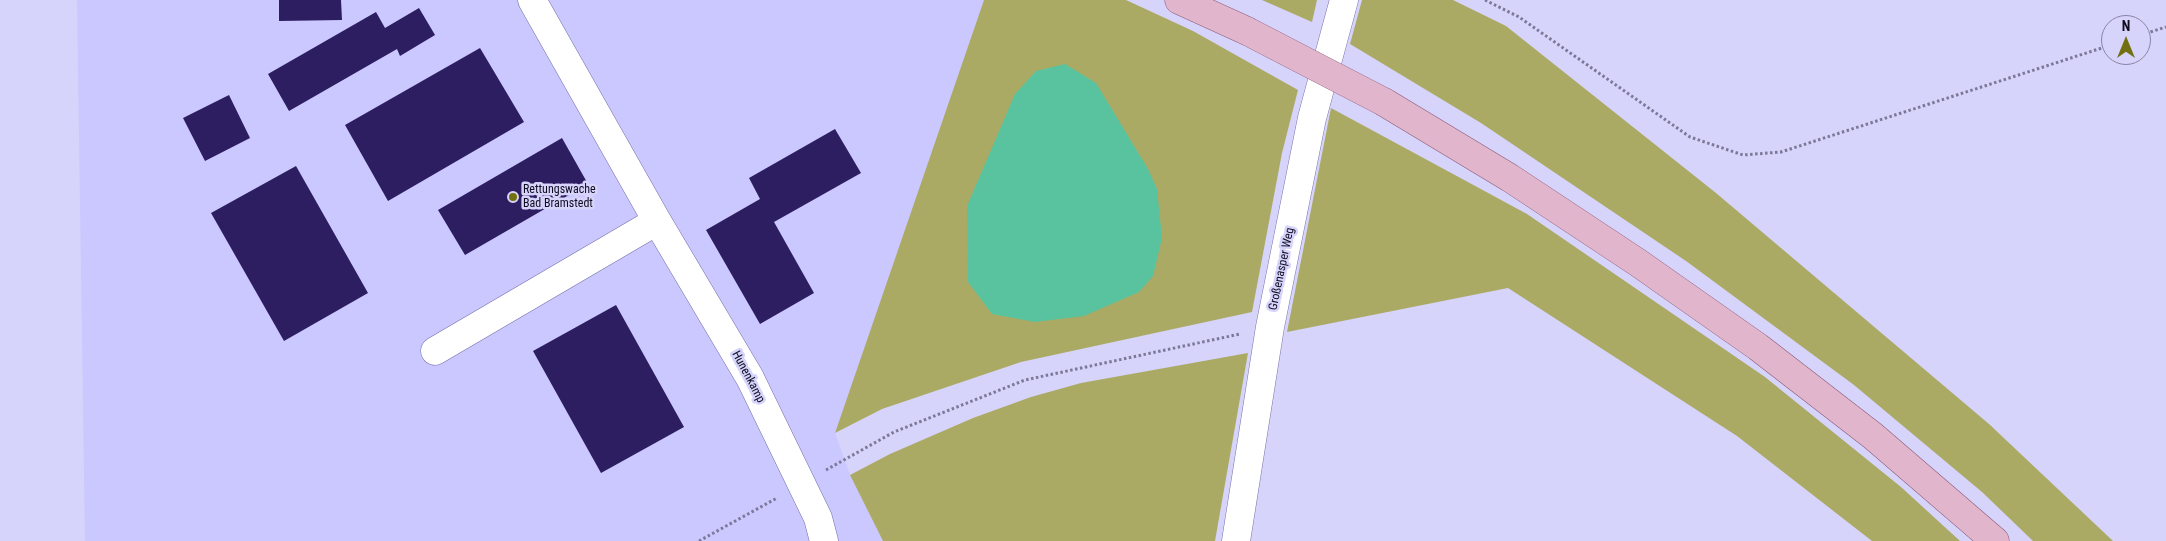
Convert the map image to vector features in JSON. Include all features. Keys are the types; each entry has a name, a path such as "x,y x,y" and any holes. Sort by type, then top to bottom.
{"main road":[{"path":"1179,0 1247,31 1384,102 1510,178 1638,262 1758,347 1873,436 1995,541"}],"street":[{"name":"Hunenkamp","path":"532,0 657,221 750,378 818,518 824,541"},
{"name":"Großenasper Weg","path":"1236,541 1270,327 1312,118 1344,0"},
{"path":"435,351 657,221"}],"path":[{"path":"1485,0 1519,17 1690,137 1743,155 1781,152 2101,48"},
{"path":"2151,32 2166,27"},
{"path":"698,541 894,432 1025,380 1270,327"}],"shaded area":[{"path":"77,0 984,0 835,433 850,475 883,541 85,541"},
{"path":"984,0 1126,0 1193,31 1298,90 1282,153 1252,312 1021,362 882,409 835,433"},
{"path":"1262,0 1317,0 1312,22"},
{"path":"1362,0 1453,0 1506,26 1716,193 1989,424 2113,541 2033,541 1982,492 1854,385 1686,261 1481,123 1350,44"},
{"path":"1065,64 1096,83 1148,169 1157,189 1162,238 1153,276 1139,292 1084,316 1035,322 992,314 968,282 967,206 1015,94 1036,71"},
{"path":"1331,108 1527,214 1765,377 1901,487 1960,541 1872,541 1737,436 1508,288 1287,332"},
{"path":"1248,353 1215,541 883,541 850,475 890,454 973,418 1031,397 1081,383"}],"building":[{"path":"279,0 341,0 342,20 279,21"},
{"path":"419,8 435,35 400,56 397,49 289,111 268,74 376,12 385,28"},
{"path":"480,48 524,122 388,201 345,125"},
{"path":"229,95 250,138 205,161 183,118"},
{"path":"835,129 861,173 774,222 814,293 760,324 706,230 760,199 749,178"},
{"name":"Rettungswache Bad Bramstedt","path":"562,138 588,184 465,255 438,210"},
{"path":"296,166 368,293 284,341 211,213"},
{"path":"616,305 684,427 601,473 533,351"}],"place":[{"name":"Rettungswache Bad Bramstedt","path":"513,197"}]}
